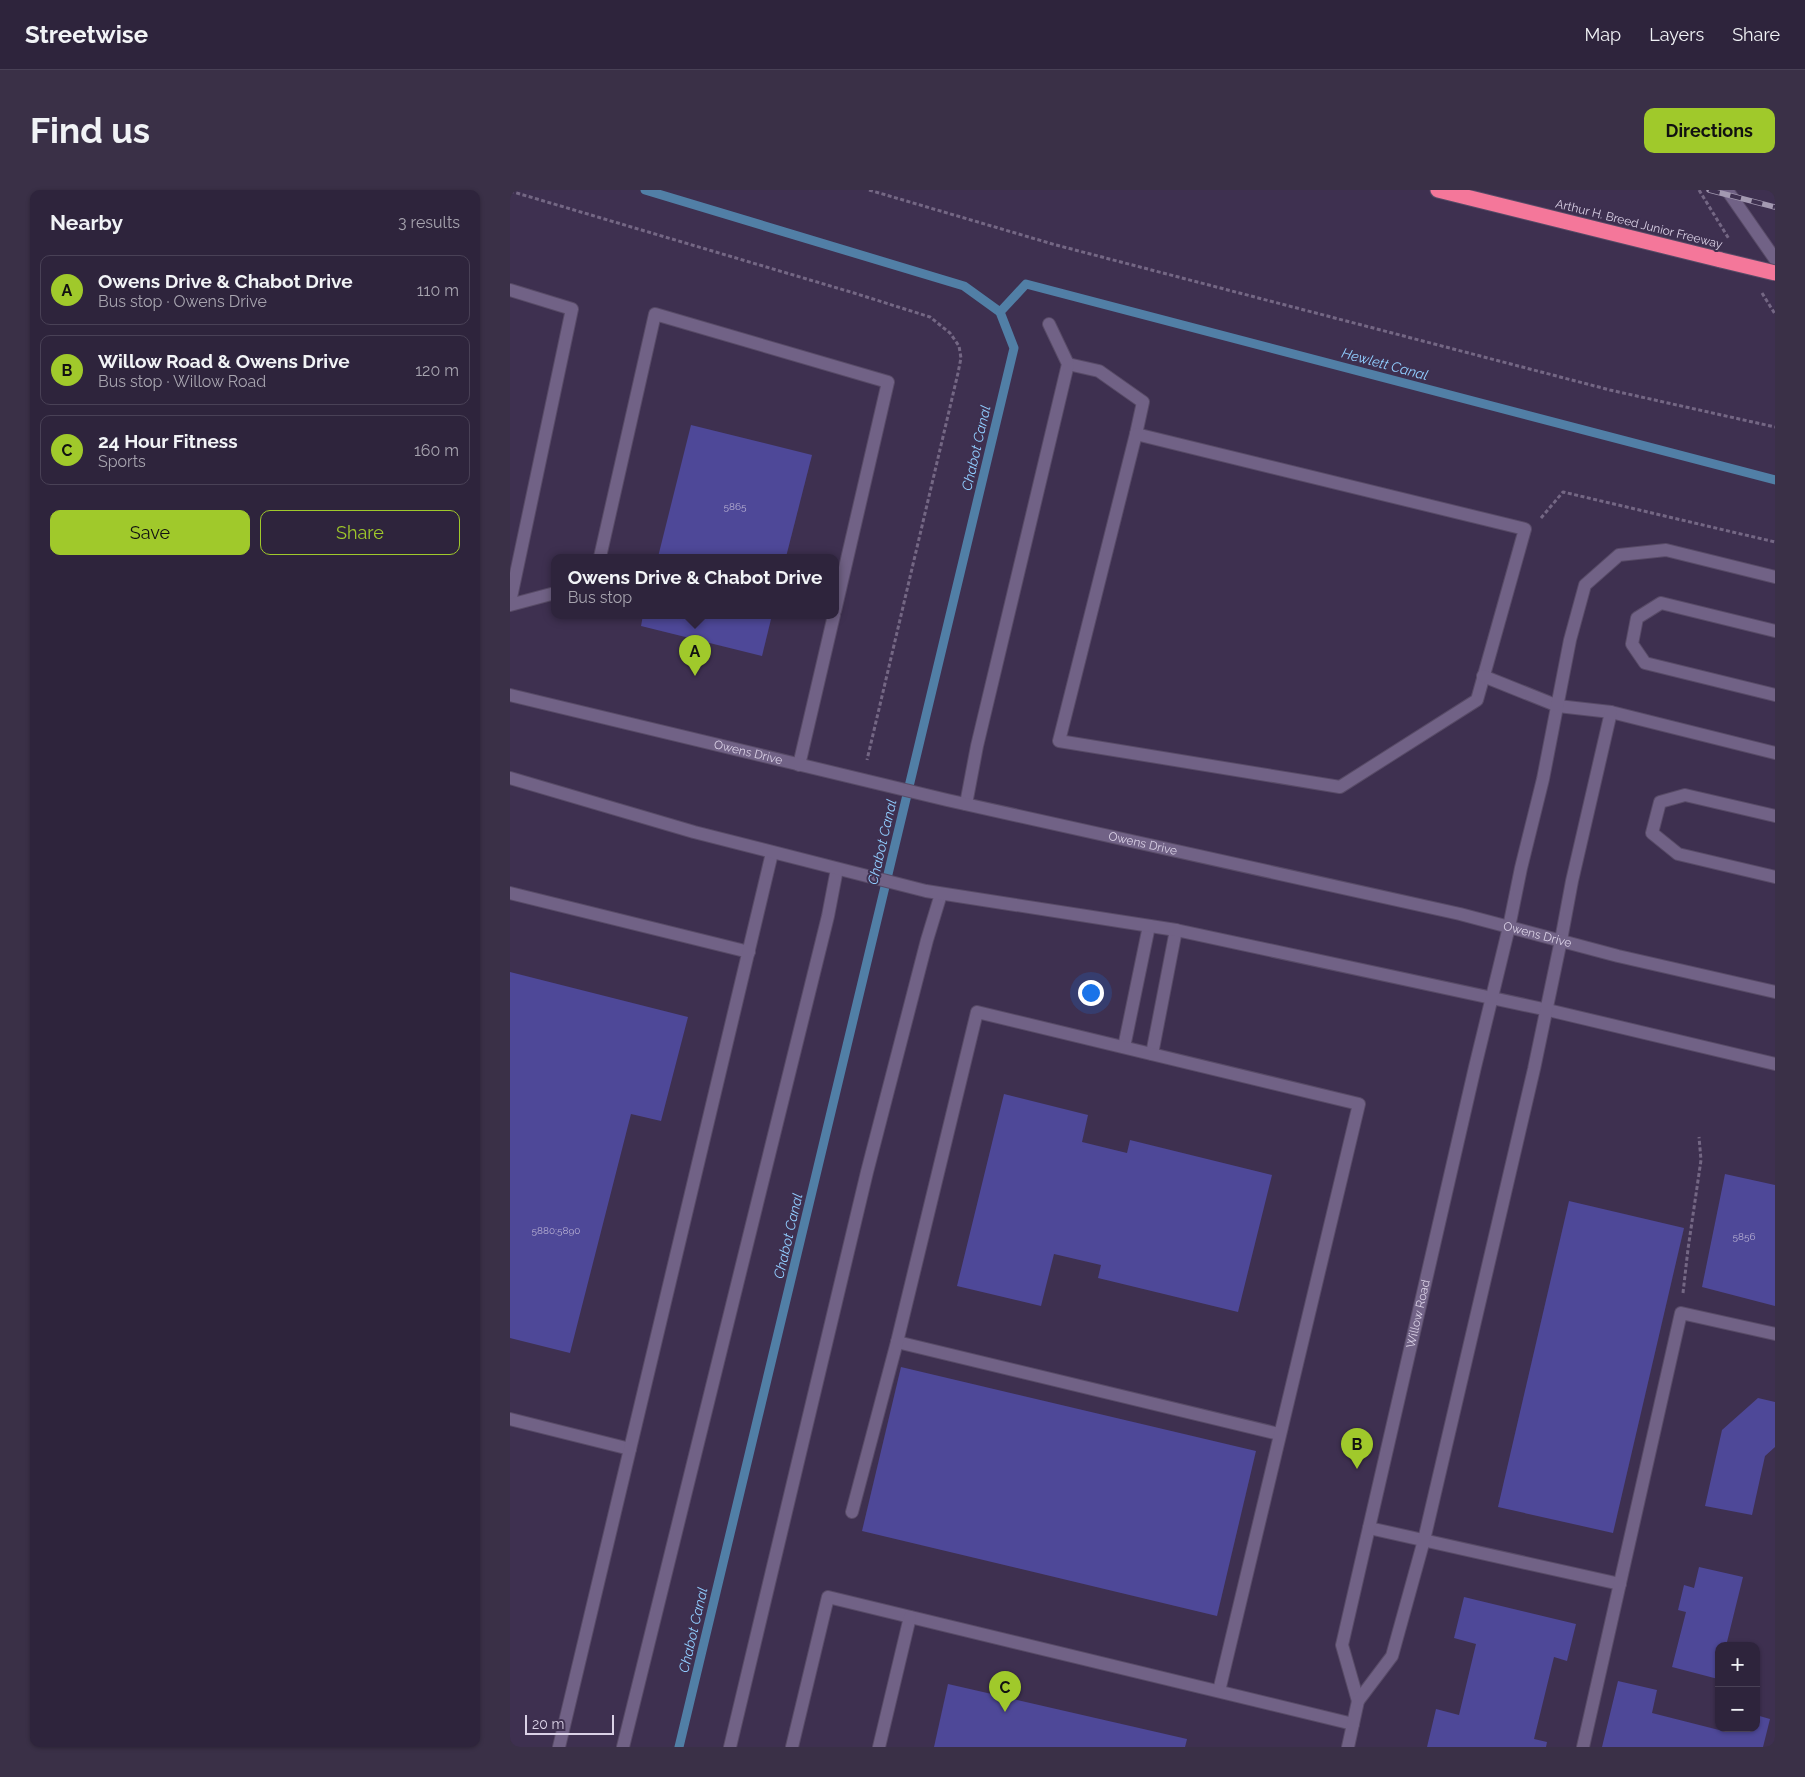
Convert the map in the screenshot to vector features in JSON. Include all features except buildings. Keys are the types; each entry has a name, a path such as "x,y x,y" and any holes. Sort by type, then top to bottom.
{"highway":[{"name":"Arthur H. Breed Junior Freeway","path":"1438,190 1775,273"}],"street":[{"path":"1727,190 1775,258"},
{"path":"510,290 572,309 510,603 551,594"},
{"path":"601,554 655,314 888,382 839,594"},
{"path":"966,804 977,746 1068,364 1049,324"},
{"path":"1068,364 1099,371 1142,402 1136,434 1059,741 1340,787 1477,700 1525,529 1136,434"},
{"name":"Willow Road","path":"1358,1701 1342,1645 1472,1077 1509,927 1558,706 1570,640 1585,585 1619,555 1666,550 1775,577"},
{"path":"1775,631 1661,603 1637,618 1632,644 1644,663 1775,695"},
{"path":"800,765 833,619"},
{"path":"1483,676 1558,706 1611,712 1775,753"},
{"name":"Owens Drive","path":"510,695 947,800 1460,914 1618,956 1775,992"},
{"name":"Willow Road","path":"1348,1747 1358,1701 1392,1656 1424,1540 1548,1010 1572,882 1611,712"},
{"path":"510,778 694,832 941,894 1176,930 1548,1010 1775,1064"},
{"path":"1775,816 1685,795 1660,802 1652,833 1678,854 1775,877"},
{"path":"559,1747 772,852"},
{"path":"623,1747 819,954 842,870"},
{"path":"510,893 749,952"},
{"path":"730,1747 867,1172 927,940 941,894"},
{"path":"1124,1047 1149,926"},
{"path":"1152,1054 1176,930"},
{"path":"852,1512 897,1342 976,1012 1359,1104 1218,1691"},
{"path":"1583,1747 1681,1313 1775,1334"},
{"path":"897,1342 1279,1434"},
{"path":"510,1420 630,1449"},
{"path":"1369,1528 1620,1584"},
{"path":"792,1747 828,1597 1353,1724"},
{"path":"879,1747 910,1617"}],"path":[{"path":"869,190 1056,245 1610,390 1775,427"},
{"path":"510,191 930,317 950,333 959,346 961,358 958,373 865,781"},
{"path":"1525,529 1544,515 1564,492 1775,542"},
{"path":"1681,1313 1701,1160 1698,1137"}],"waterway":[{"name":"Chabot Canal","path":"645,190 964,286 1000,312 1014,348 679,1747"},
{"name":"Hewlett Canal","path":"1000,312 1026,284 1775,480"}],"railway":[{"path":"1709,190 1775,207"}],"place":[{"name":"Owens Drive & Chabot Drive","path":"695,676"},
{"name":"Willow Road & Owens Drive","path":"1357,1469"},
{"name":"24 Hour Fitness","path":"1005,1712"}]}
